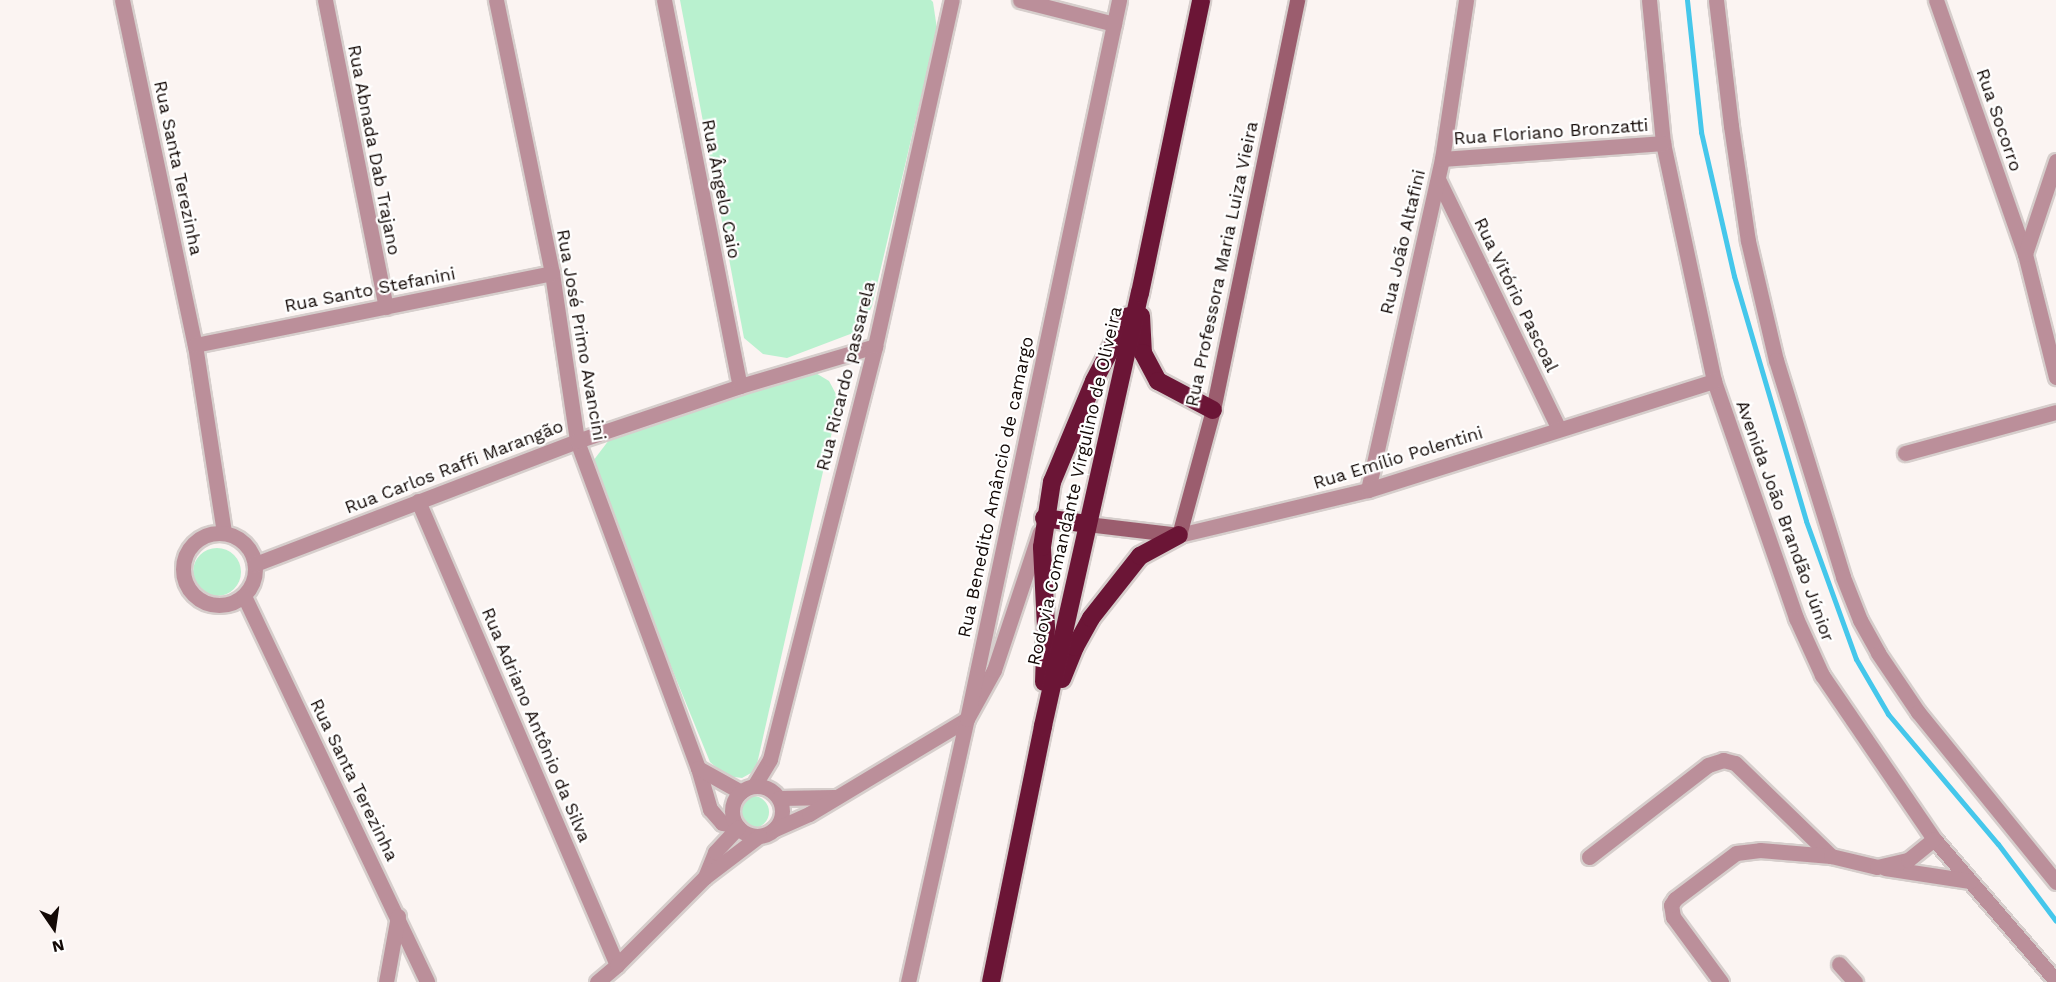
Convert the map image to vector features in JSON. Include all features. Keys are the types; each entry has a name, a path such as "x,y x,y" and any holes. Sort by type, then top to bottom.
{"highway":[{"name":"Rodovia Comandante Virgulino de Oliveira","path":"991,982 1043,726 1140,293 1201,0"},
{"path":"1140,293 1143,353 1158,381 1213,410"},
{"path":"1043,726 1046,627 1042,547 1044,518 1052,482 1094,381 1140,293"},
{"path":"1044,518 1087,524"},
{"path":"1043,726 1075,647 1091,618 1140,556 1179,535"}],"street":[{"name":"Rua Santa Terezinha","path":"122,0 195,345 224,533"},
{"name":"Rua Abnada Dab Trajano","path":"325,0 386,307"},
{"name":"Rua José Primo Avancini","path":"496,0 552,273 577,441 715,818 722,823 738,826"},
{"name":"Rua Ângelo Caio","path":"664,0 740,386"},
{"name":"Rua Ricardo passarela","path":"747,789 770,759 875,346 952,0"},
{"path":"1020,0 1114,24"},
{"name":"Rua Benedito Amâncio de camargo","path":"908,982 967,719 1119,0"},
{"name":"Rua Professora Maria Luiza Vieira","path":"1179,535 1213,410 1297,0"},
{"name":"Rua João Altafini","path":"1368,490 1442,159 1466,0"},
{"name":"Avenida João Brandão Júnior","path":"1649,0 1663,143 1714,381 1796,618 1822,675 1934,839 2056,981"},
{"name":"Avenida João Brandão Júnior","path":"1716,0 1748,241 1776,360 1848,587 1878,653 1918,712 2056,882"},
{"name":"Rua Socorro","path":"1936,0 2025,254 2056,377"},
{"name":"Rua Floriano Bronzatti","path":"1442,159 1663,143"},
{"path":"2025,254 2056,161"},
{"name":"Rua Vitório Pascoal","path":"1438,179 1559,429"},
{"name":"Rua Santo Stefanini","path":"195,345 552,273"},
{"name":"Rua Carlos Raffi Marangão","path":"255,564 577,441 740,386 875,346"},
{"name":"Rua Emílio Polentini","path":"1087,524 1179,535 1368,490 1714,381"},
{"path":"1905,453 2056,412"},
{"name":"Rua Adriano Antônio da Silva","path":"418,501 617,965"},
{"path":"747,789 733,804 732,812 738,826 751,835 766,833 793,823 967,719 994,670 1044,518"},
{"path":"212,533 224,533 245,544 255,564 251,587 244,596 222,606 198,599 184,580 185,556 191,546 212,533"},
{"name":"Rua Santa Terezinha","path":"244,596 398,916 427,982"},
{"name":"Rua Ricardo passarela","path":"770,759 777,796"},
{"path":"1589,856 1708,765 1724,760 1735,763 1831,856"},
{"path":"597,982 705,877 766,833 782,815 777,796 770,789 747,789 698,768"},
{"path":"777,796 834,797"},
{"path":"705,877 715,852 738,826"},
{"path":"1876,867 1908,860 1934,839"},
{"path":"1721,982 1673,917 1671,905 1675,899 1736,853 1760,850 1831,856 1876,867 1970,881"},
{"path":"386,982 398,916"},
{"path":"1839,964 1855,982"}],"green space":[{"path":"680,0 931,0 933,2 937,29 872,306 865,321 853,333 787,358 763,354 744,338"},
{"path":"814,372 829,381 837,396 836,414 757,764 751,773 742,778 726,776 710,762 597,485 593,461 609,440"},
{"path":"212,548 222,548 237,558 241,572 240,581 231,592 222,596 212,596 197,586 193,577 193,567 203,552"},
{"path":"753,796 765,800 769,812 765,824 753,828 741,824 737,812 741,800"}],"waterway":[{"path":"1687,0 1701,132 1734,276 1806,521 1856,659 1888,714 1998,844 2056,921"}]}
